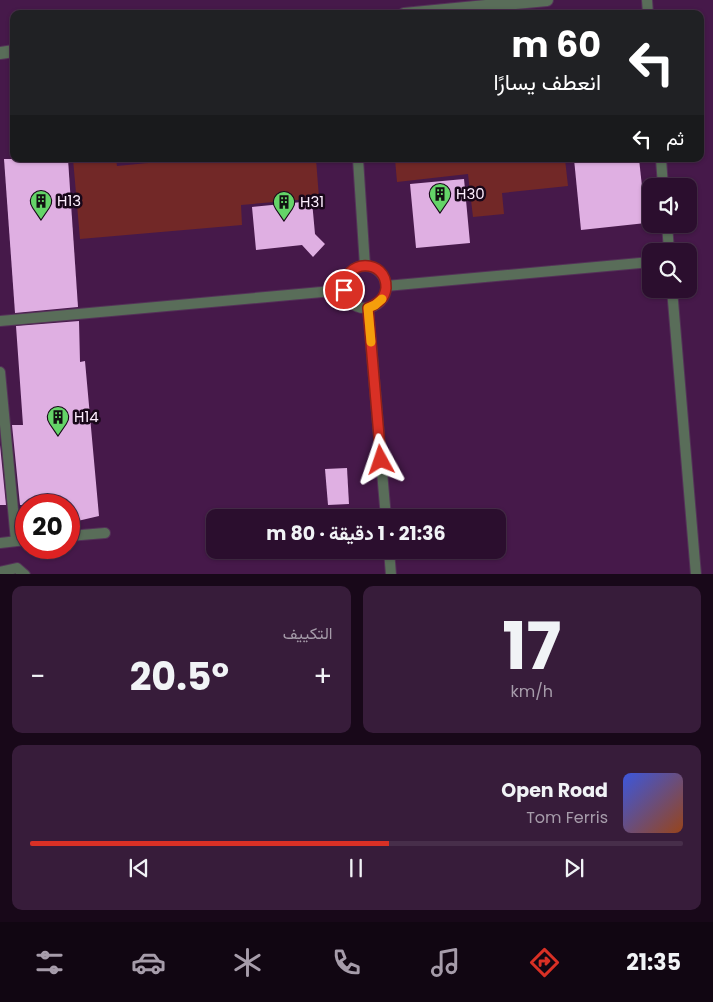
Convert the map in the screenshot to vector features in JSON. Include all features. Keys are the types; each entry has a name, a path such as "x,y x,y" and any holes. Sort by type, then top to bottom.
{"street":[{"path":"445,10 547,0"}],"lane":[{"path":"358,162 365,266"},
{"path":"661,162 662,178"},
{"path":"386,286 642,263"},
{"path":"359,266 377,269 385,280 386,286 385,294 381,300 368,308 356,306 350,302 344,290 344,284 349,273 359,266"},
{"path":"0,321 344,290"},
{"path":"673,298 696,574"},
{"path":"368,308 385,509"},
{"path":"0,372 15,494"},
{"path":"80,535 105,533"},
{"path":"0,543 15,542"},
{"path":"390,559 391,574"},
{"path":"0,572 17,568 25,574"}],"shaded area":[{"path":"0,0 713,0 713,574 0,574"},
{"path":"73,162 116,162 117,166 158,162 316,162 319,198 241,205 242,225 80,239"},
{"path":"395,162 565,162 568,186 502,193 504,214 473,217 468,174 397,182"}],"building":[{"name":"H13","path":"4,159 10,159 10,162 68,162 78,307 15,313"},
{"path":"574,162 639,162 642,186 642,223 581,230"},
{"name":"H30","path":"464,179 470,243 416,248 410,184"},
{"name":"H31","path":"312,201 315,234 325,244 313,257 302,245 256,250 252,207"},
{"name":"H14","path":"79,321 80,362 85,361 99,516 80,520 80,494 19,494 12,425 23,425 16,326"},
{"path":"0,445 6,505 0,505"},
{"path":"347,468 349,504 328,505 325,469"}],"slow traffic":[{"path":"371,342 368,308 382,299"}],"place":[{"name":"H30","path":"440,213"},
{"name":"H13","path":"41,220"},
{"name":"H31","path":"284,221"},
{"name":"H14","path":"58,436"}],"route":[{"path":"344,290 344,284 349,273 359,266 377,269 385,280 385,294 375,305 368,308 381,460"}]}
